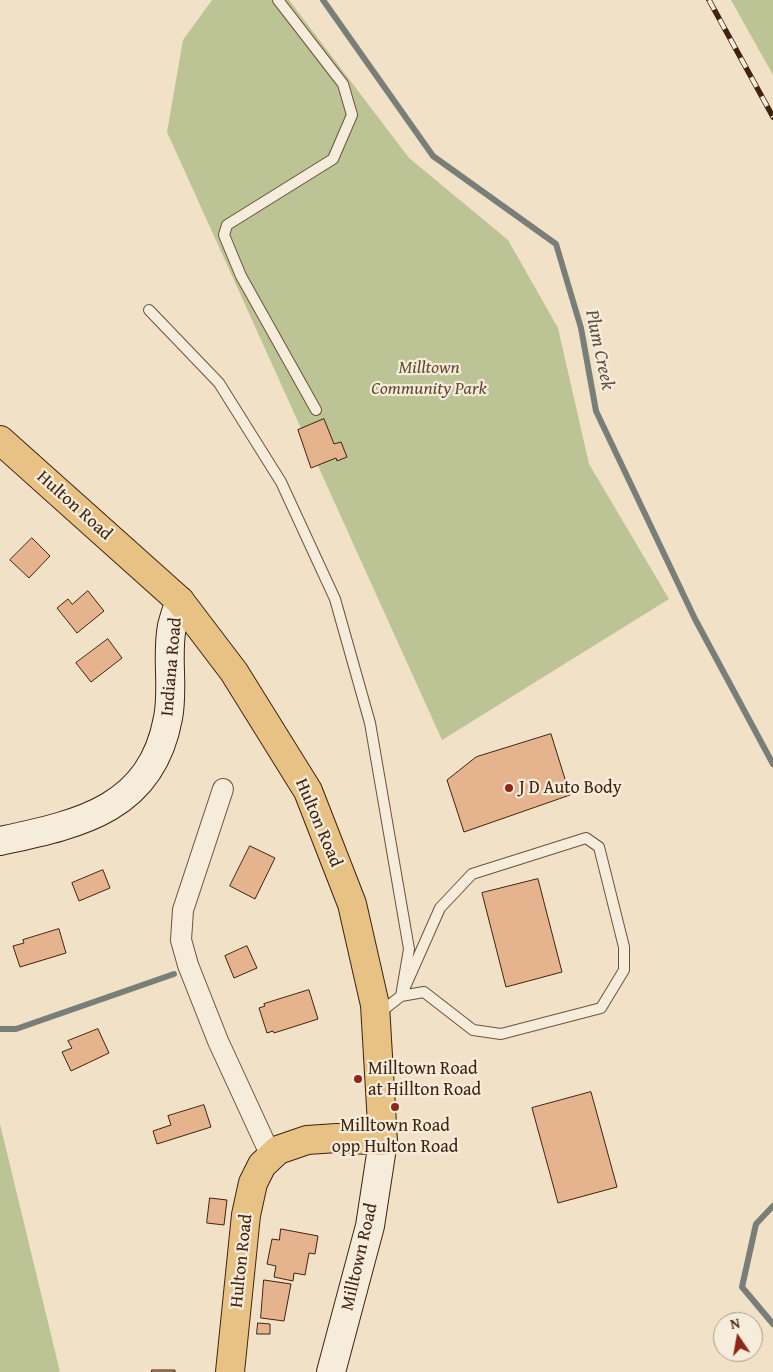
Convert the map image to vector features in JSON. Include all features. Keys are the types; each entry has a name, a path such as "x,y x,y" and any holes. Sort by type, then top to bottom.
{"main road":[{"name":"Hulton Road","path":"0,440 180,601 234,672 308,791 352,904 376,1016 383,1141 337,1138 307,1140 278,1150 257,1173 249,1198 230,1372"}],"street":[{"name":"Indiana Road","path":"0,841 65,827 113,805 134,789 156,756 169,717 172,626 180,601"},
{"path":"223,789 183,910 181,940 188,965 218,1041 271,1156"},
{"name":"Milltown Road","path":"331,1372 370,1226 383,1141"}],"lane":[{"path":"278,0 343,84 352,115 333,159 228,225 224,235 241,276 316,410"},
{"path":"149,310 219,383 281,482 334,599 370,723 409,949 401,996"},
{"path":"376,1016 401,996 440,908 472,874 586,838 599,847 624,947 624,970 601,1008 501,1034 473,1030 424,992 401,996"}],"green space":[{"name":"Milltown Community Park","path":"212,0 289,0 409,158 508,240 558,328 589,464 669,599 442,740 167,132 183,40"},
{"path":"731,0 773,0 773,75"},
{"path":"0,1124 60,1372 0,1372"}],"building":[{"path":"324,419 334,444 341,442 347,457 337,461 336,458 311,468 298,430"},
{"path":"32,538 50,556 29,578 10,560"},
{"path":"88,591 104,611 77,633 57,608 68,599 72,604"},
{"path":"108,639 122,658 91,682 76,663"},
{"name":"J D Auto Body","path":"551,734 570,795 464,832 447,780 476,757"},
{"path":"250,846 275,858 255,899 230,886"},
{"path":"103,870 110,888 79,901 72,883"},
{"path":"538,879 562,972 506,987 482,893"},
{"path":"59,929 66,953 20,967 13,946 24,943 23,940"},
{"path":"247,946 257,968 234,978 225,956"},
{"path":"309,990 318,1019 274,1033 273,1031 267,1033 259,1008 265,1006 264,1004"},
{"path":"98,1029 109,1053 71,1071 62,1052 72,1048 68,1041"},
{"path":"591,1092 617,1187 558,1203 532,1108"},
{"path":"204,1105 211,1127 157,1144 153,1131 171,1125 168,1116"},
{"path":"210,1198 227,1200 224,1225 207,1223"},
{"path":"281,1229 318,1236 315,1254 309,1253 305,1275 294,1273 293,1281 274,1277 276,1266 267,1264 272,1239 279,1240"},
{"path":"264,1280 291,1284 284,1321 261,1318"},
{"path":"258,1323 270,1324 270,1334 257,1334"},
{"path":"152,1370 175,1370 175,1372 152,1372"}],"waterway":[{"name":"Plum Creek","path":"323,0 433,156 556,244 581,328 596,411 695,619 773,764"},
{"path":"0,1029 16,1029 174,974"},
{"name":"Plum Creek","path":"773,1206 756,1224 742,1287 773,1324"}],"railway":[{"path":"709,0 773,117"}],"place":[{"name":"J D Auto Body","path":"509,788"},
{"name":"Milltown Road at Hillton Road","path":"358,1079"},
{"name":"Milltown Road opp Hulton Road","path":"395,1107"}]}
